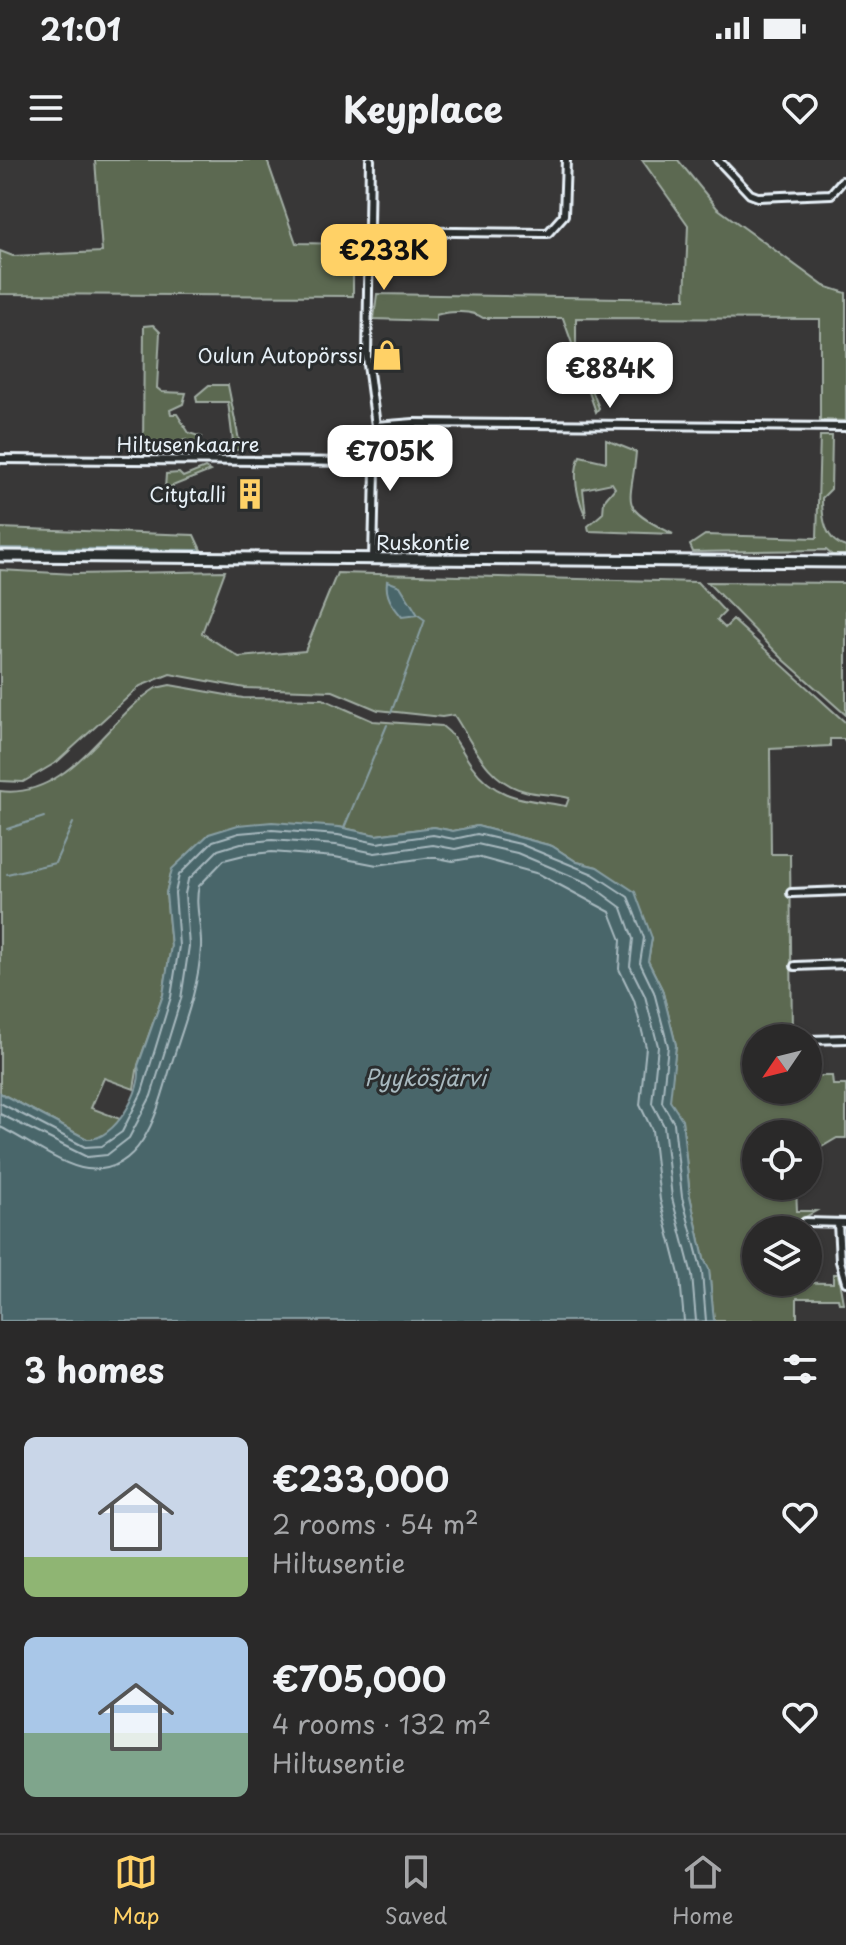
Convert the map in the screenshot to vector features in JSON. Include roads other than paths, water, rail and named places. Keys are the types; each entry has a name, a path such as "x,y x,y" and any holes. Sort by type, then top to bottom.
{"main road":[{"name":"Ruskontie","path":"0,556 846,562"}],"street":[{"path":"370,160 367,357 376,426 373,559"},
{"path":"370,231 548,233 564,215 566,160"},
{"path":"718,160 750,194 758,197 831,194 842,181"},
{"path":"376,426 414,423 846,427"},
{"name":"Hiltusenkaarre","path":"0,459 375,462"},
{"path":"791,893 846,891"},
{"path":"795,966 846,964"},
{"path":"822,1040 846,1039"},
{"path":"822,1222 842,1223 840,1261 846,1282"}],"water":[{"path":"387,581 400,586 418,615 402,617 390,600"},
{"name":"Pyykösjärvi","path":"272,822 339,827 376,835 434,827 453,831 477,826 552,846 577,862 597,867 635,892 652,938 648,961 662,989 676,1045 670,1101 682,1119 690,1196 709,1269 714,1321 0,1321 0,1093 87,1139 97,1138 117,1123 137,1087 138,1066 163,995 171,946 166,893 172,869 209,834 238,825"}],"waterway":[{"path":"0,548 199,550"},
{"path":"391,713 425,620 418,615"},
{"path":"344,828 387,725"},
{"path":"7,829 44,817"},
{"path":"7,874 55,863 73,823"}],"place":[{"name":"Oulun Autopörssi","path":"387,355"},
{"name":"Citytalli","path":"250,494"}]}
